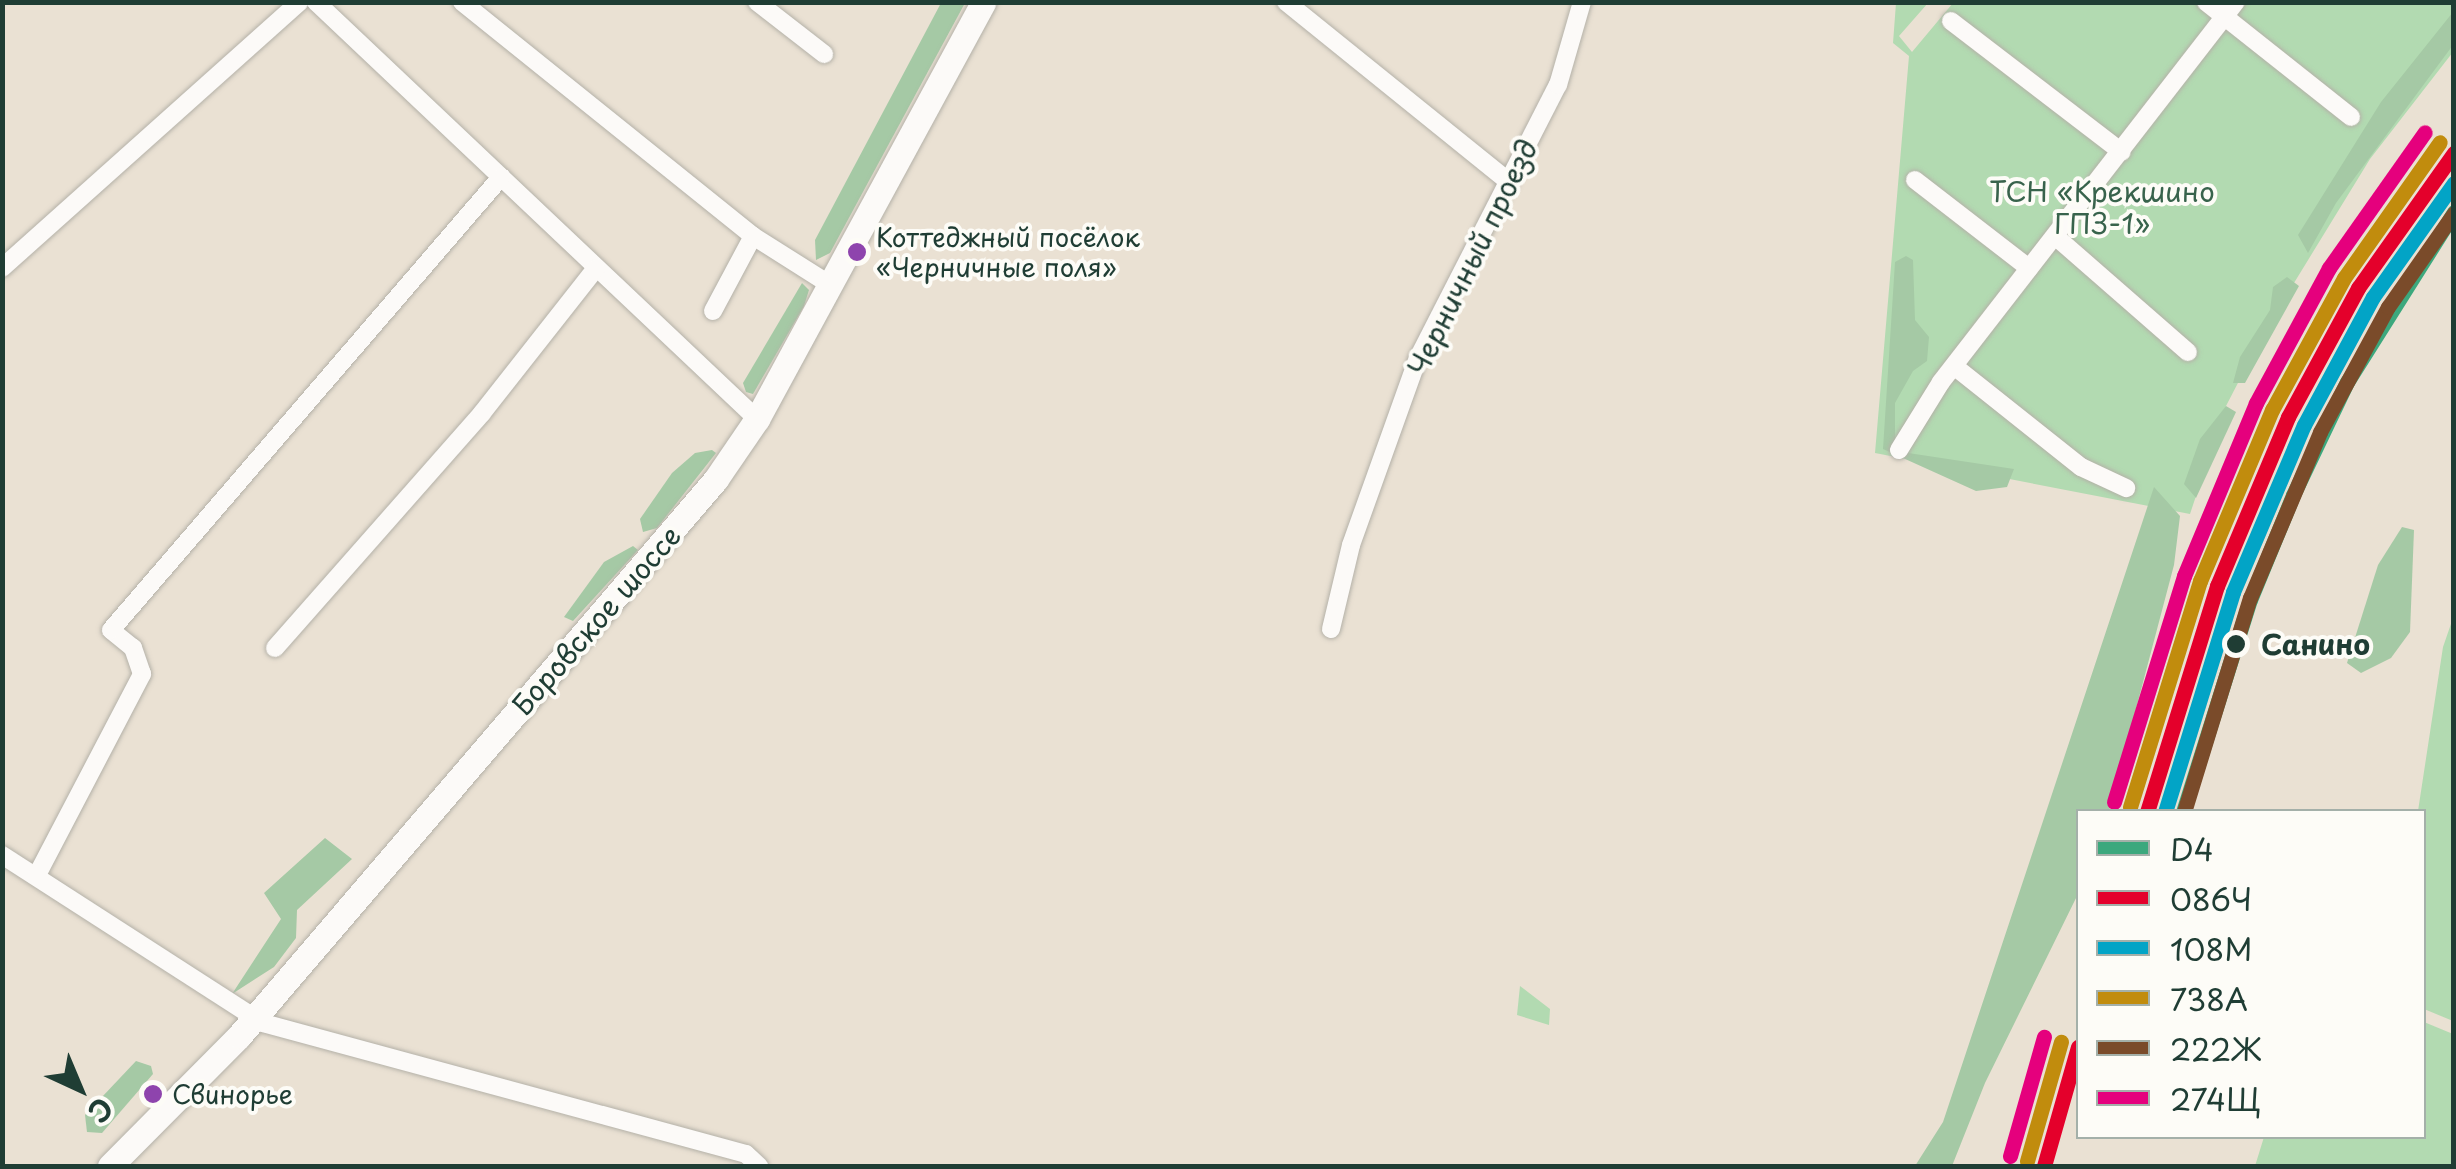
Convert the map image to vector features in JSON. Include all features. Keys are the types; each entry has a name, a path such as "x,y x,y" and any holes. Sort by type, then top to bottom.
{"main road":[{"name":"Боровское шоссе","path":"110,1166 254,1017 704,494 757,419 984,2"}],"street":[{"path":"2,268 300,2"},
{"path":"316,2 757,419"},
{"path":"462,2 753,236 829,284"},
{"path":"757,2 824,54"},
{"path":"1286,2 1509,182"},
{"name":"Черничный проезд","path":"1331,629 1351,544 1418,358 1558,85 1582,2"},
{"path":"2206,2 2231,10 2351,117"},
{"path":"1900,450 1954,366 2231,10"},
{"path":"1951,21 2122,152"},
{"path":"37,875 142,674 133,648 110,630 501,177"},
{"path":"1915,180 2028,268"},
{"path":"713,311 753,236"},
{"path":"2056,238 2188,352"},
{"path":"276,648 482,413 596,268"},
{"path":"1954,366 2081,467 2126,488"},
{"path":"2,855 254,1017 746,1154 758,1166"}],"green space":[{"path":"941,3 965,3 830,253 816,260 815,240"},
{"name":"ТСН «Крекшино ГПЗ-1»","path":"1896,3 1928,3 1899,36 1912,52 1953,3 2453,3 2453,52 2370,159 2267,327 2226,406 2190,514 1875,453 1909,56 1893,43"},
{"path":"2453,12 2453,45 2336,203 2308,253 2298,235 2381,102"},
{"path":"1906,256 1913,260 1915,320 1929,337 1927,361 1913,371 1895,403 1895,451 2014,469 2007,487 1976,491 1883,449 1895,262"},
{"path":"2287,277 2299,286 2245,383 2233,383 2240,357 2270,310 2273,287"},
{"path":"802,283 809,290 804,306 753,394 746,392 743,383"},
{"path":"2226,406 2236,412 2196,498 2184,484 2200,439"},
{"path":"695,453 716,453 657,528 643,532 640,519 672,473"},
{"path":"2154,487 2180,516 2174,565 2110,809 2076,809 2076,898 1985,1083 1952,1166 1915,1166 1943,1122"},
{"path":"2402,527 2414,530 2410,632 2391,658 2361,673 2347,663 2378,565"},
{"path":"633,546 638,550 573,621 564,617 604,562"},
{"path":"2453,618 2453,1021 2426,1010 2426,809 2418,809 2443,647"},
{"path":"325,838 352,859 297,910 296,938 274,967 232,994 281,919 264,893"},
{"path":"1520,986 1550,1009 1549,1025 1517,1015"},
{"path":"2426,1023 2453,1034 2453,1166 2255,1166 2263,1139 2426,1139"},
{"path":"136,1061 151,1066 153,1074 102,1133 87,1132 85,1115"}],"transit line":[{"name":"274Щ","path":"2114,802 2184,576 2256,403 2329,268 2425,132"},
{"name":"738А","path":"2130,807 2200,581 2272,410 2344,278 2440,142"},
{"name":"086Ч","path":"2148,809 2217,586 2288,417 2358,288 2454,153"},
{"name":"108М","path":"2166,809 2233,592 2304,425 2373,297 2454,183"},
{"name":"D4","path":"2184,809 2250,600 2293,495 2347,382 2454,212"},
{"name":"222Ж","path":"2185,809 2250,598 2320,432 2388,307 2454,213"},
{"name":"274Щ","path":"2010,1156 2044,1037"},
{"name":"738А","path":"2027,1161 2061,1042"},
{"name":"086Ч","path":"2044,1166 2076,1054"}],"place":[{"name":"Коттеджный посёлок «Черничные поля»","path":"857,252"},
{"name":"Санино","path":"2236,644"},
{"name":"Свинорье","path":"153,1094"}]}
